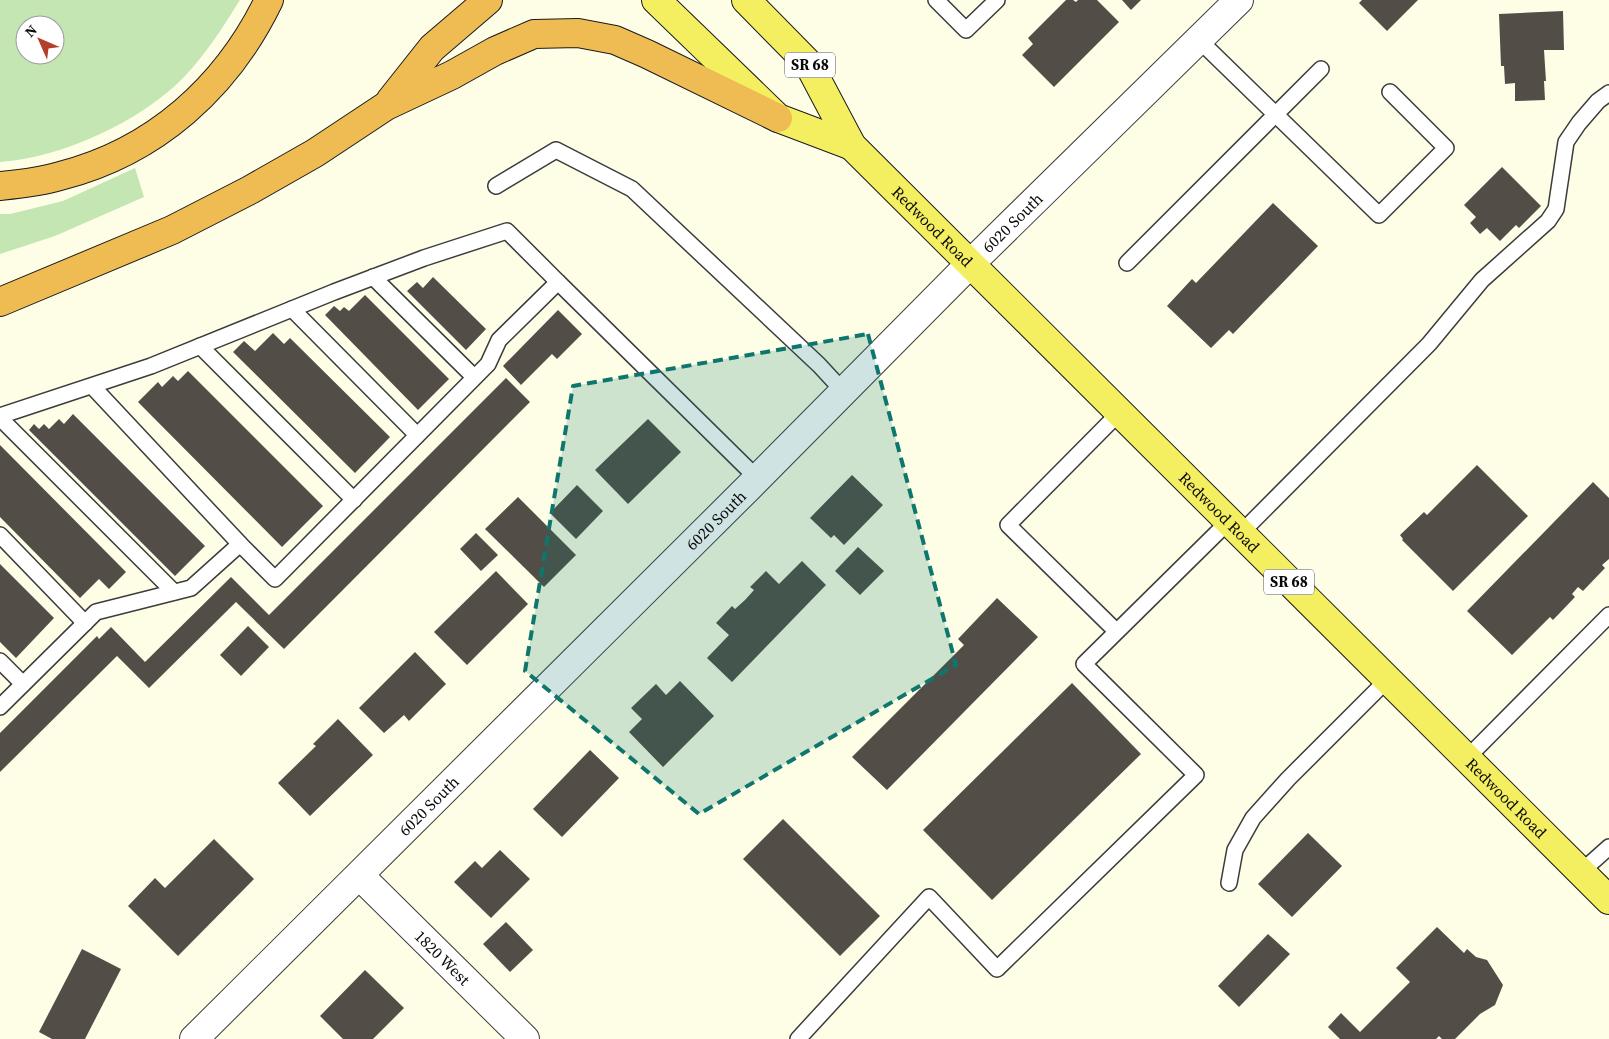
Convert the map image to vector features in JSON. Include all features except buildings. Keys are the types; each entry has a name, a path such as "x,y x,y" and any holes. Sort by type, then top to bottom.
{"highway":[{"path":"0,186 60,177 95,166 130,150 164,129 222,76 244,45 269,0"},
{"path":"386,106 432,48 488,0"},
{"path":"0,302 181,226 315,153 386,106 534,34 578,34 615,40 778,118"}],"main road":[{"name":"Redwood Road","path":"656,0 778,118 852,146"},
{"name":"Redwood Road","path":"746,0 808,63 852,146 1609,900"}],"street":[{"name":"6020 South","path":"194,1039 758,479 970,263 1239,0"},
{"name":"1820 West","path":"360,876 525,1039"}],"lane":[{"path":"936,0 966,30 997,0"},
{"path":"1199,40 1379,215 1446,148 1390,92"},
{"path":"1127,263 1321,69"},
{"path":"798,1039 929,897 997,969 1196,775 1084,664 1116,631 1235,527 1428,344 1482,280 1548,221 1556,209 1566,142 1578,123 1598,101 1609,93"},
{"path":"496,186 556,150 632,188 812,358 844,392"},
{"path":"174,592 0,417 152,366 373,277 507,231 758,479"},
{"path":"373,277 474,377"},
{"path":"92,386 275,579 488,364 499,340 558,282"},
{"path":"292,309 418,435"},
{"path":"200,346 354,500"},
{"path":"1116,631 1008,525 1119,413"},
{"path":"0,535 85,622"},
{"path":"0,707 96,612 191,588 240,544"},
{"path":"1467,758 1609,615"},
{"path":"0,661 23,684"},
{"path":"1229,883 1235,850 1253,818 1288,779 1388,679"},
{"path":"1582,872 1609,847"}],"highlighted area":[{"path":"868,334 956,665 699,814 525,671 573,386"}],"green space":[{"path":"0,0 240,0 200,59 167,93 123,122 99,134 74,145 24,159 0,162"},
{"path":"135,168 144,197 55,236 0,254 0,214 10,214 63,201"}]}
